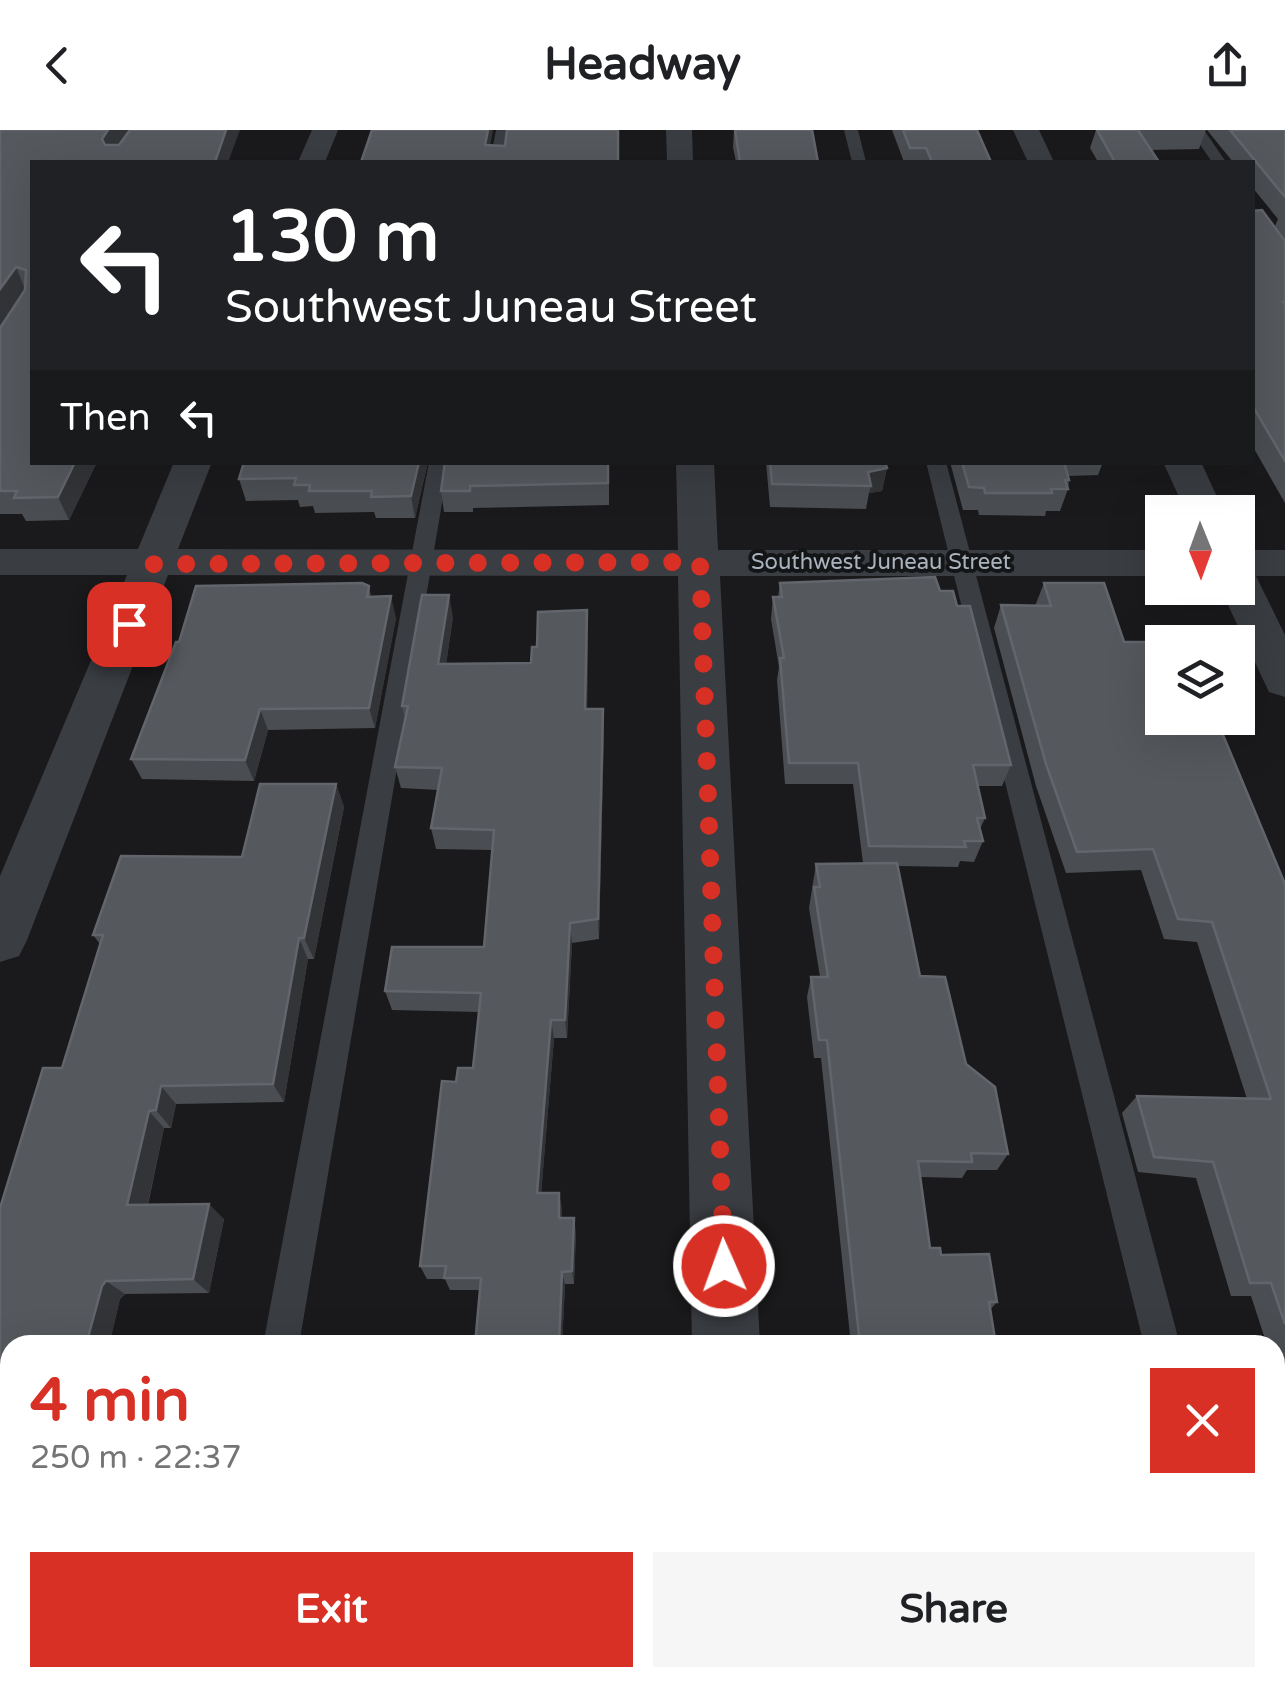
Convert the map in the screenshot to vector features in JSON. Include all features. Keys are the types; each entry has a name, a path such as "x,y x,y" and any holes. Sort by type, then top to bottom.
{"street":[{"path":"313,160 325,130"},
{"path":"679,130 680,160"},
{"path":"1026,130 1040,160"},
{"path":"0,940 193,465"},
{"path":"695,465 726,1335"},
{"path":"1183,465 1197,495"},
{"name":"Southwest Juneau Street","path":"0,562 1145,563"},
{"path":"1255,563 1285,563"},
{"path":"1250,605 1285,681"}],"lane":[{"path":"497,160 503,130"},
{"path":"851,130 859,160"},
{"path":"1197,130 1218,160"},
{"path":"283,1335 438,465"},
{"path":"937,465 1159,1335"}],"building":[{"path":"0,130 108,130 102,139 105,145 119,145 130,130 226,130 216,160 30,160 30,465 74,465 58,497 14,498 17,491 0,491 0,328 25,290 26,270 16,267 0,289"},
{"path":"372,130 488,130 485,145 505,146 507,130 618,130 618,160 362,160"},
{"path":"735,130 812,130 818,160 740,160"},
{"path":"903,130 977,130 990,160 931,160 926,148 910,148"},
{"path":"1097,130 1138,130 1158,160 1114,160"},
{"path":"1230,130 1285,130 1285,197 1255,160"},
{"path":"1262,210 1285,241 1285,461 1255,410 1255,211"},
{"path":"243,465 418,465 411,496 371,497 372,491 309,491 310,485 294,485 296,478 239,479"},
{"path":"445,465 608,465 608,483 470,486 470,491 441,491"},
{"path":"770,465 887,468 868,472 871,486 772,484"},
{"path":"963,465 1065,465 1069,480 1065,480 1068,489 1051,489 1052,493 985,493 984,488 969,487"},
{"path":"935,577 940,591 953,591 957,606 970,606 1011,765 973,765 985,818 977,818 983,841 964,841 966,847 869,846 858,763 789,763 780,658 784,658 773,597 782,597 780,583"},
{"path":"1044,583 1104,583 1124,642 1145,642 1145,735 1223,735 1285,884 1285,1324 1271,1283 1250,1283 1213,1162 1154,1157 1137,1096 1271,1099 1212,922 1178,919 1153,849 1077,852 1046,764 1001,605 1051,606"},
{"path":"196,586 369,586 367,597 391,596 369,708 260,709 245,760 131,759 179,642"},
{"path":"422,595 449,595 438,664 531,663 532,647 537,647 538,612 587,610 585,709 603,709 598,919 570,923 565,1020 551,1020 537,1193 559,1193 559,1218 574,1218 572,1271 562,1272 559,1335 476,1335 481,1278 444,1278 446,1266 420,1266 442,1081 456,1082 458,1068 473,1068 481,993 385,991 392,947 484,947 494,830 431,828 442,768 395,767 408,706 402,706"},
{"path":"260,784 336,784 304,938 299,938 273,1084 161,1086 156,1110 149,1111 127,1205 209,1204 193,1279 106,1281 89,1335 0,1335 0,1208 43,1068 62,1068 103,935 93,935 121,856 242,857"},
{"path":"897,863 920,976 945,977 966,1064 995,1087 1008,1154 971,1153 972,1162 918,1161 930,1248 940,1248 941,1255 989,1254 997,1302 989,1302 994,1335 859,1335 827,1040 819,1040 811,977 828,977 814,887 820,887 816,864"}],"route":[{"path":"129,624 154,564 700,562 724,1266"}]}
